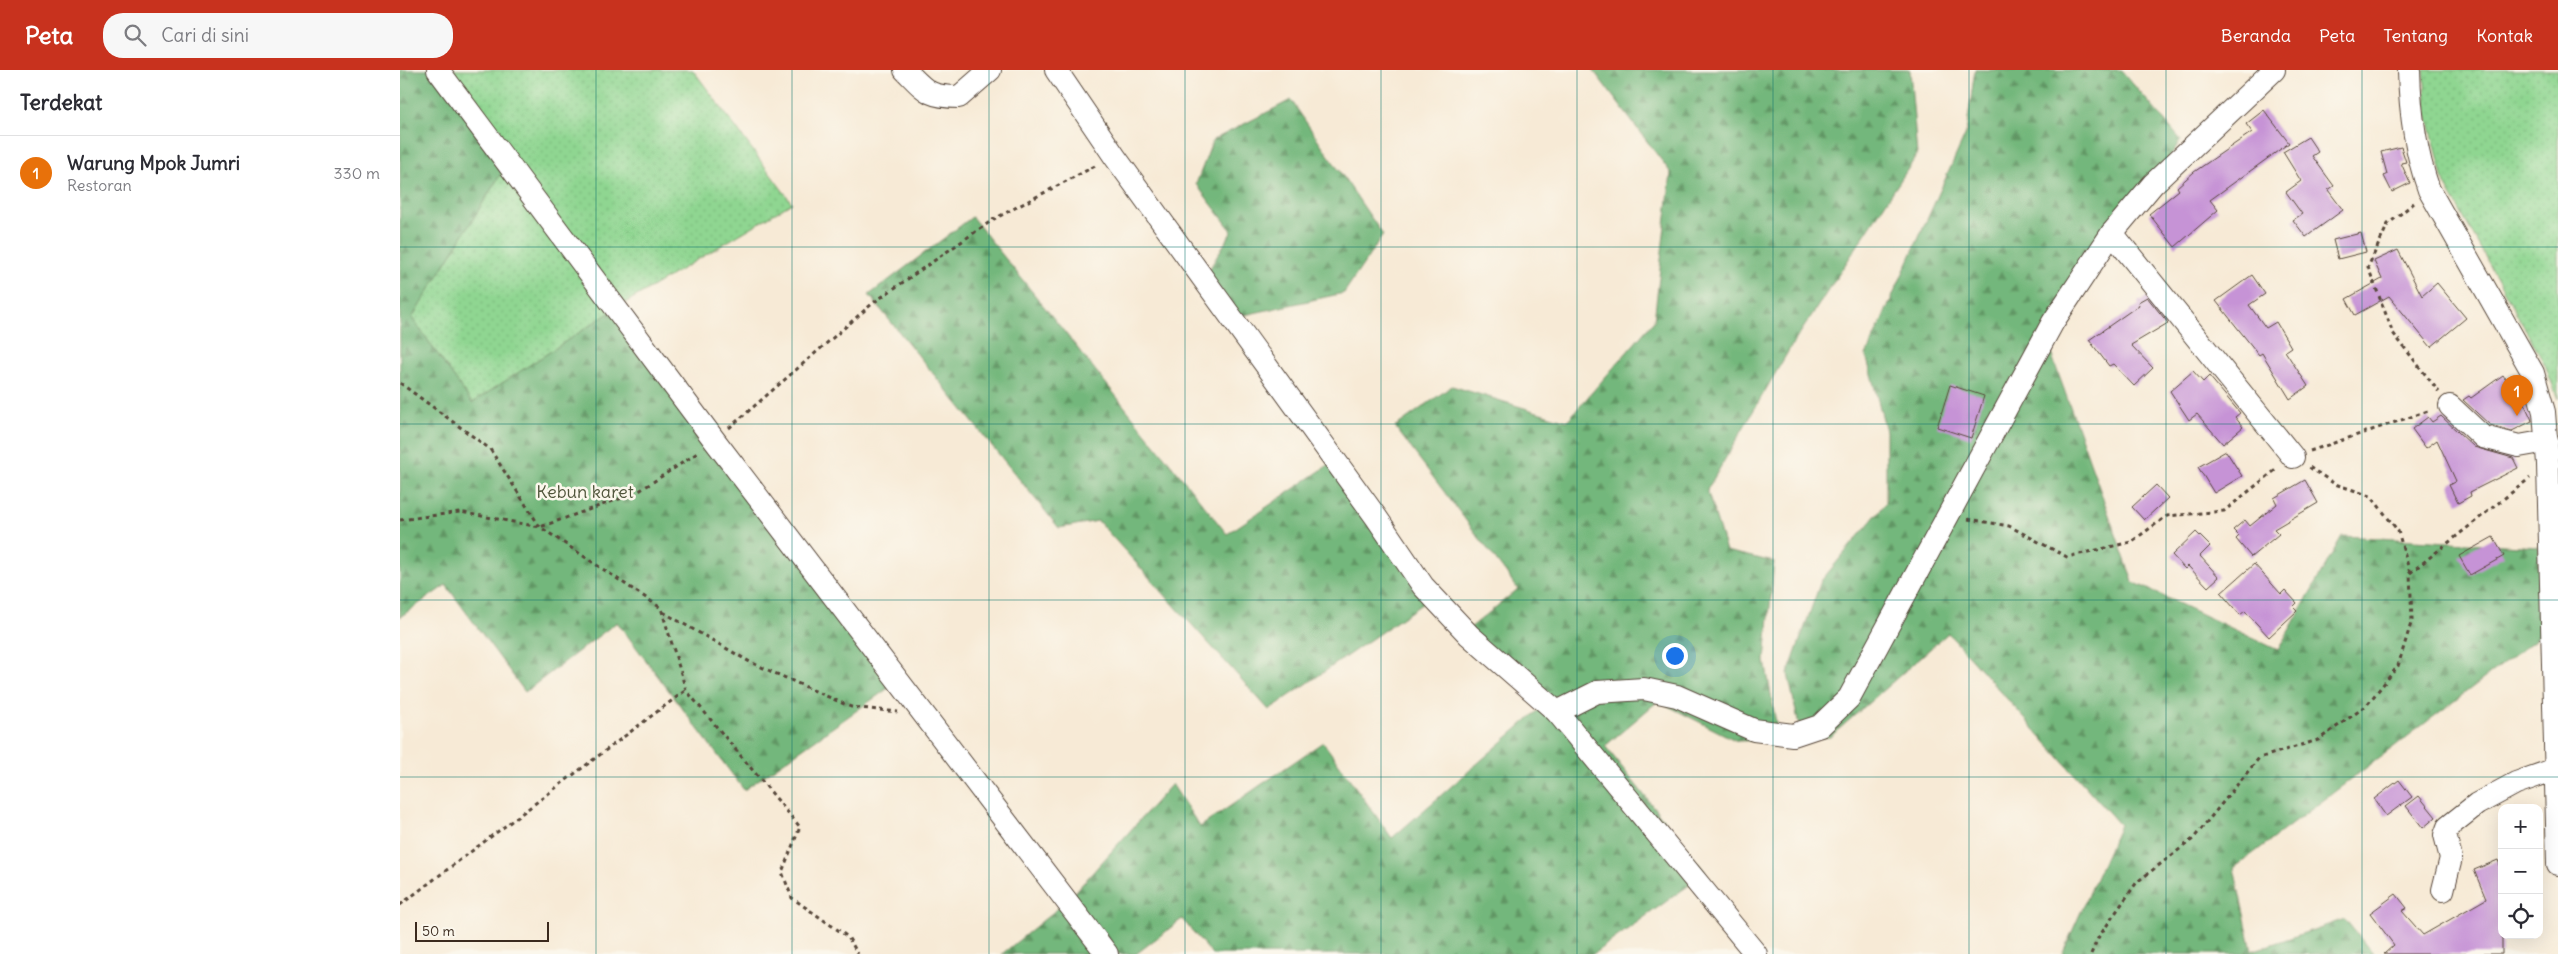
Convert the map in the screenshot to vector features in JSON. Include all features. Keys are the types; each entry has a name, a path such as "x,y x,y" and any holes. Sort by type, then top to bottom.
{"street":[{"path":"438,70 715,441 1107,954"},
{"path":"905,70 925,90 937,97 959,97 990,70"},
{"path":"1557,712 1597,692 1644,689 1677,696 1754,730 1793,735 1820,726 1849,698 1951,515 2054,322 2112,233 2153,184 2274,70"},
{"path":"2409,70 2410,107 2418,158 2429,190 2533,372 2544,412 2548,464 2558,864"},
{"path":"1059,71 1115,157 1376,517 1423,586 1469,635 1557,712 1756,954"},
{"path":"2112,233 2293,457"},
{"path":"2450,406 2483,437 2519,446 2546,441"},
{"path":"2443,890 2450,858 2445,835 2448,828 2477,804 2516,783 2556,769"}],"path":[{"path":"540,527 636,493 715,441 873,303 994,219 1115,157"},
{"path":"1951,515 2009,526 2067,557 2131,542 2167,516 2224,511 2293,457 2420,412 2450,406 2393,333 2368,268 2388,224 2429,190"},
{"path":"400,382 490,449 540,527"},
{"path":"2091,954 2098,938 2137,882 2193,839 2259,758 2318,740 2366,706 2398,666 2412,620 2410,573 2398,531 2371,496 2335,484 2293,457"},
{"path":"2410,573 2548,464"},
{"path":"400,520 460,512 540,527 661,608 686,690 800,827 782,872 792,898 848,937 858,954"},
{"path":"662,612 750,662 851,707 923,715"},
{"path":"400,905 686,690"}],"green space":[{"name":"Kebun karet","path":"400,70 437,70 508,162 412,318 472,403 615,309 900,680 744,790 617,622 525,692 446,585 400,617"},
{"path":"437,70 693,70 792,203 615,309 472,403 412,318 508,162"},
{"path":"1593,70 1910,70 1917,155 1789,350 1707,490 1726,551 1774,562 1765,661 1779,740 1737,741 1658,701 1605,746 1706,873 1593,954 1212,954 1182,919 1136,954 1002,954 1068,900 1172,784 1200,827 1323,742 1392,838 1541,708 1464,633 1518,589 1395,427 1452,386 1567,421 1654,321 1671,173"},
{"path":"1975,70 2121,70 2181,140 2046,339 2133,582 2278,650 2342,536 2539,547 2540,636 2234,868 2252,951 2345,919 2373,954 2062,954 2120,825 1948,633 1830,737 1802,739 1788,674 1821,581 1886,503 1886,431 1866,355 1966,133"},
{"path":"2424,70 2558,70 2558,399 2545,365 2445,184 2427,115"},
{"path":"1291,100 1383,235 1344,293 1240,316 1206,275 1232,231 1196,184 1213,140"},
{"path":"972,217 1227,534 1333,462 1429,599 1269,710 1098,521 1059,528 869,295"}],"building":[{"path":"2264,110 2289,143 2210,200 2218,210 2175,247 2149,214 2179,190 2177,187 2194,172 2252,132 2246,124"},
{"path":"2308,137 2318,152 2312,156 2334,186 2328,190 2343,210 2306,237 2293,220 2302,214 2286,192 2301,181 2283,152"},
{"path":"2401,147 2406,162 2401,163 2410,183 2392,192 2384,176 2387,174 2381,152"},
{"path":"2361,233 2366,252 2338,259 2333,240"},
{"path":"2398,250 2422,296 2437,283 2466,318 2431,347 2389,296 2355,315 2346,299 2382,279 2374,261"},
{"path":"2252,275 2265,294 2249,305 2266,328 2276,322 2291,347 2285,351 2308,386 2290,399 2262,353 2259,355 2216,301"},
{"path":"2147,297 2168,323 2131,345 2153,368 2134,386 2113,364 2109,366 2089,340 2139,305 2138,302"},
{"path":"2193,371 2203,382 2209,376 2240,413 2235,417 2243,427 2223,444 2197,414 2189,420 2170,391"},
{"path":"2503,375 2525,405 2532,421 2512,431 2490,425 2463,400 2469,396 2471,398"},
{"path":"1950,385 1984,396 1971,438 1937,427"},
{"path":"2441,416 2474,447 2513,458 2518,468 2470,492 2471,496 2458,503 2449,485 2456,481 2437,440 2426,448 2412,429 2428,417 2432,422"},
{"path":"2226,451 2242,476 2214,493 2198,467"},
{"path":"2305,480 2318,503 2274,529 2279,534 2251,557 2236,539 2239,536 2233,530 2245,520 2250,526 2277,504 2274,498"},
{"path":"2156,485 2168,498 2144,520 2132,507"},
{"path":"2196,532 2210,546 2200,556 2219,577 2208,587 2188,566 2185,569 2172,555"},
{"path":"2493,537 2504,556 2470,575 2459,556"},
{"path":"2254,564 2281,594 2285,590 2297,603 2293,607 2297,611 2269,637 2245,611 2240,615 2221,593"},
{"path":"2399,780 2412,797 2386,816 2374,799"},
{"path":"2419,796 2436,817 2423,828 2406,806"},
{"path":"2498,860 2498,939 2502,939 2502,954 2384,954 2394,945 2370,913 2396,894 2407,908 2402,911 2423,935 2486,899 2474,870"}],"place":[{"name":"Warung Mpok Jumri","path":"2517,416"}]}
